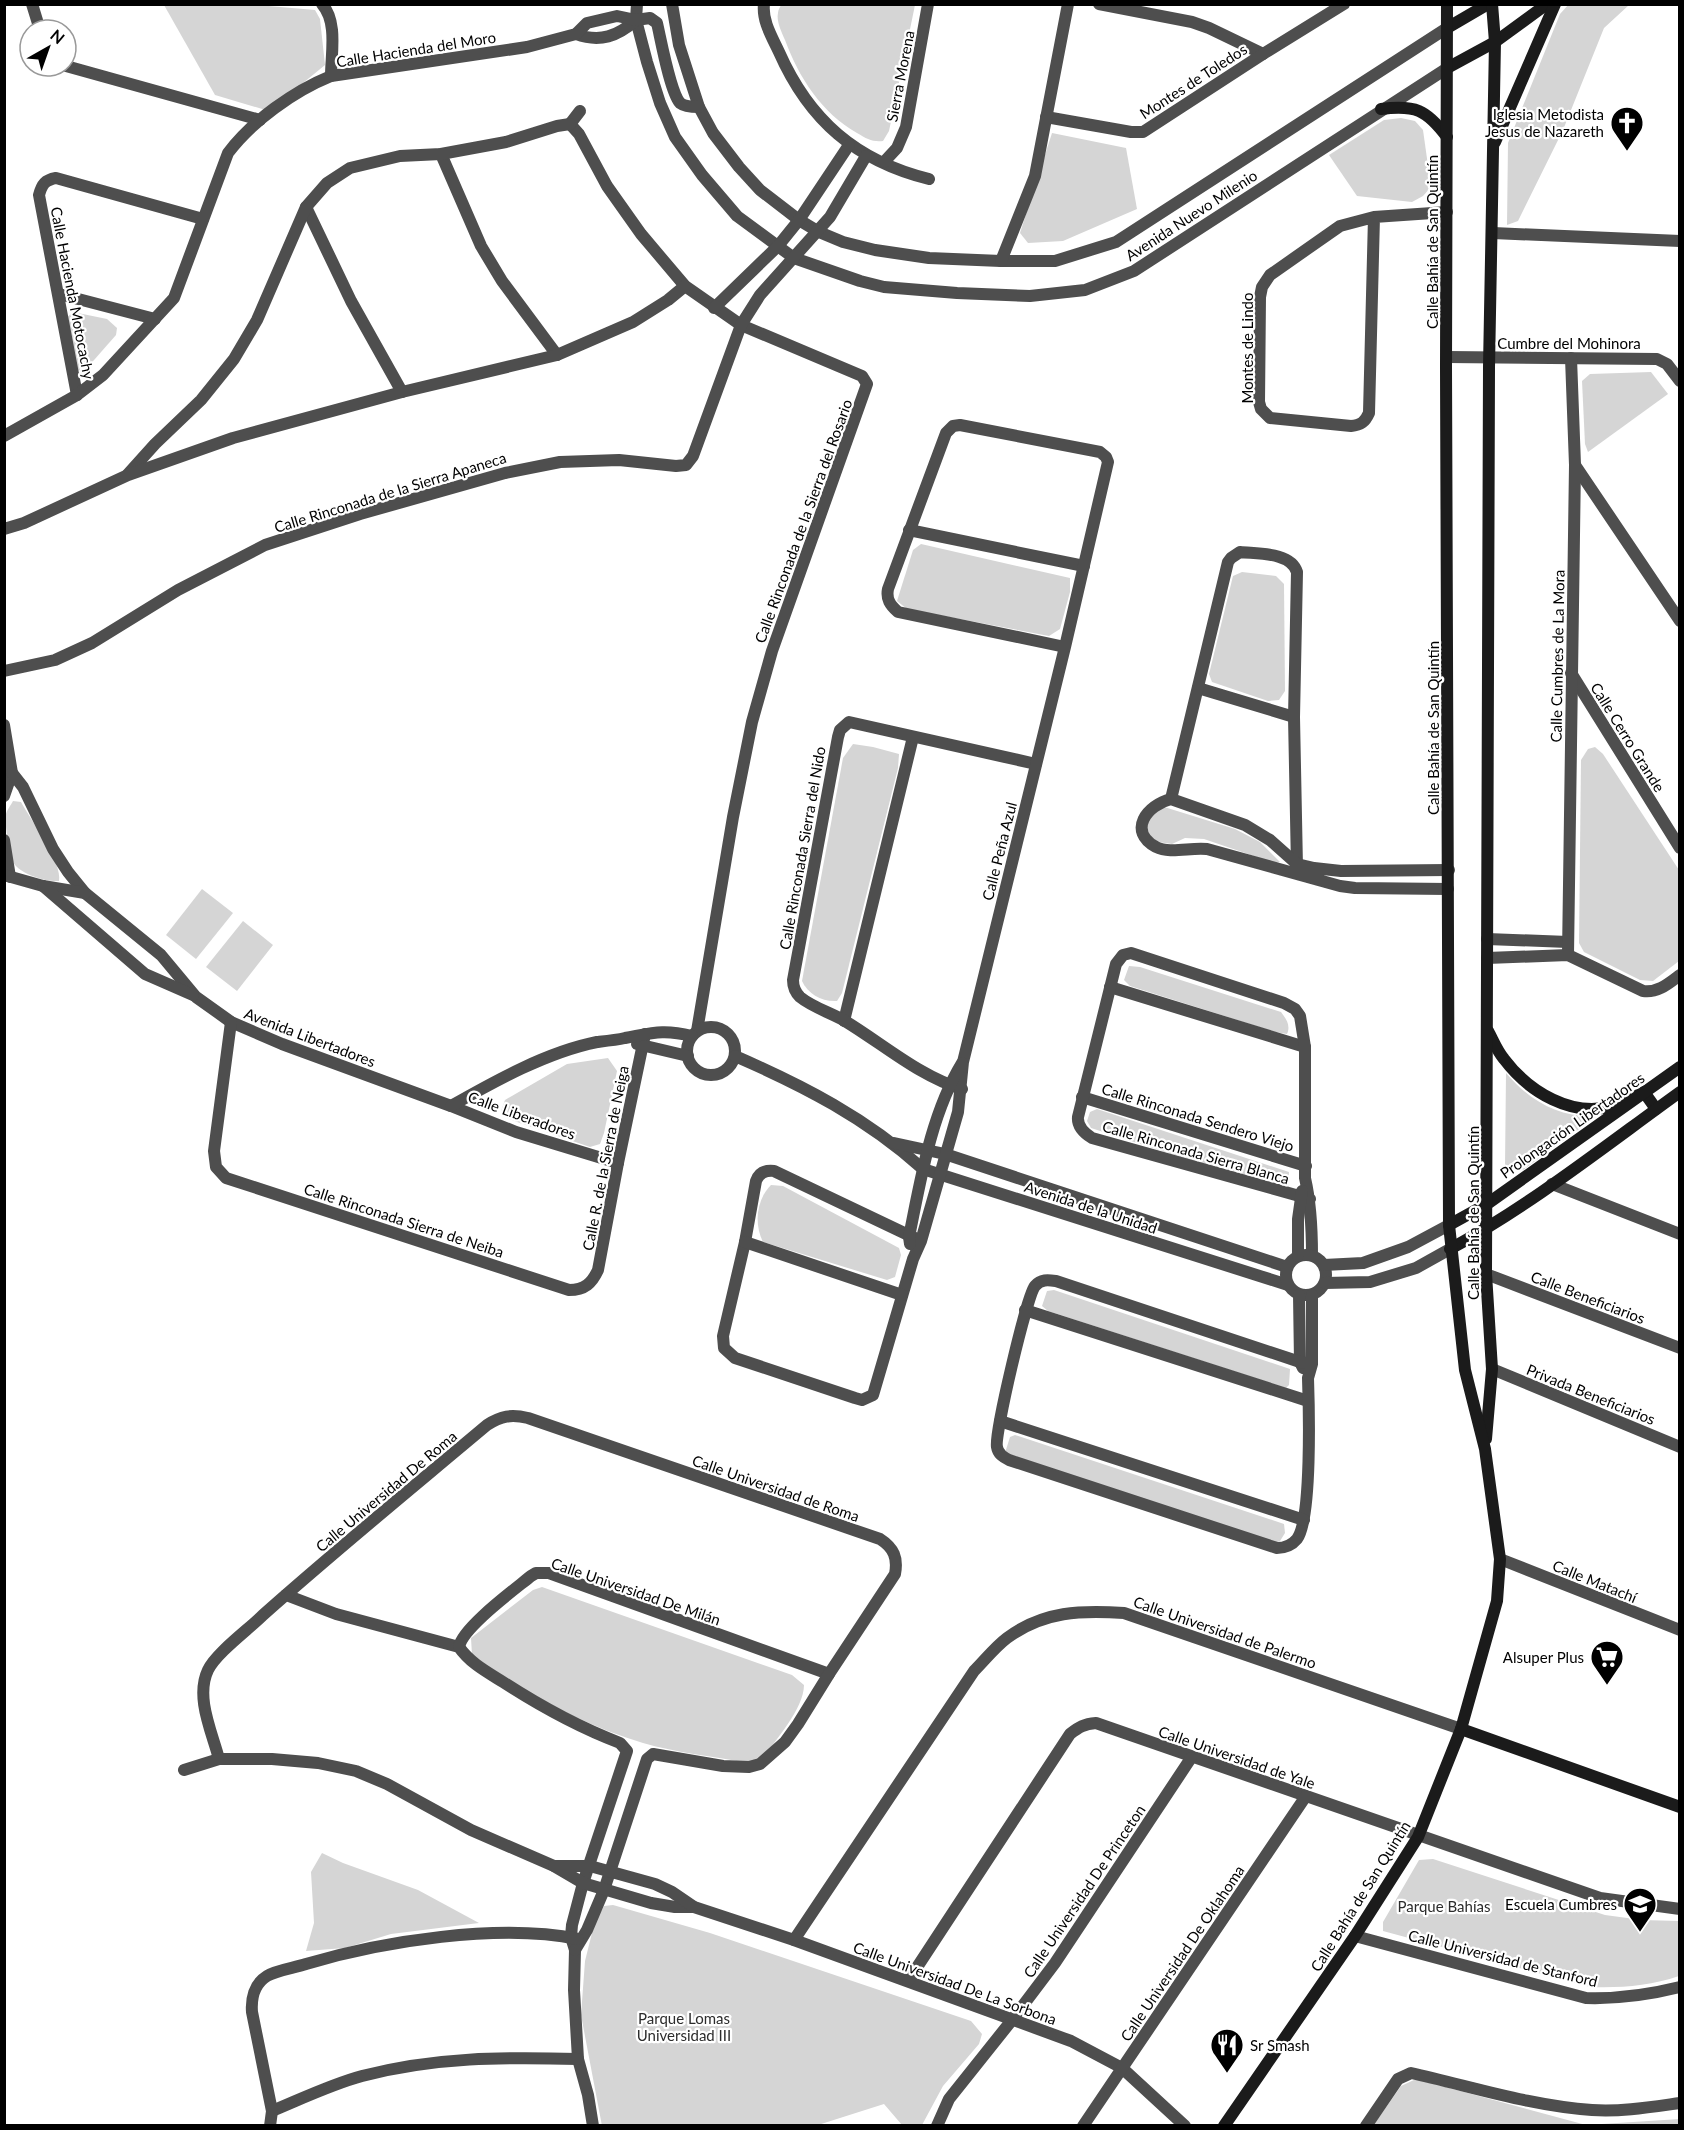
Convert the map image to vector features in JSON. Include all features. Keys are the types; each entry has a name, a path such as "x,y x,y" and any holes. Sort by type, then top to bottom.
{"street":[{"path":"322,4 328,12 331,24 331,76"},
{"name":"Avenida Nuevo Milenio","path":"637,4 636,20 660,103 675,137 702,176 737,216 777,246 794,258 884,287 1030,296 1085,290 1134,271 1381,109 1449,66 1496,42 1547,4"},
{"name":"Avenida Nuevo Milenio","path":"672,4 679,45 699,107 713,132 739,167 760,190 799,220 843,242 875,250 929,258 1001,261 1055,261 1116,242 1447,28 1490,4"},
{"path":"764,4 765,22 788,73 807,104 849,146 907,174 928,179"},
{"name":"Sierra Morena","path":"884,162 897,148 906,127 928,4"},
{"path":"1001,261 1035,176 1068,4"},
{"path":"1099,4 1192,22 1263,54"},
{"name":"Montes de Toledos","path":"1046,117 1131,132 1143,132 1344,4"},
{"name":"Calle Bahía de San Quintín","path":"1224,2126 1355,1936 1418,1837 1461,1729 1495,1608 1500,1559 1485,1449 1465,1370 1449,1225 1447,137 1449,66 1447,4"},
{"name":"Calle Bahía de San Quintín","path":"1485,1449 1491,1369 1486,1274 1489,358 1496,42 1490,4"},
{"path":"1492,149 1555,4"},
{"name":"Calle Hacienda del Moro","path":"4,436 77,395 103,375 174,298 228,153 238,139 260,120 311,84 331,76 527,47 576,34 587,22 617,16 636,20 650,18 657,22 675,92 683,105 699,107"},
{"path":"78,69 260,120"},
{"path":"1381,109 1407,107 1418,109 1430,116 1447,137"},
{"path":"128,475 155,444 201,400 234,359 257,320 306,207 327,183 350,168 400,156 441,154 506,142 570,124 580,111"},
{"name":"Calle Rinconada de la Sierra del Rosario","path":"570,124 579,134 607,186 641,234 686,286 741,325 862,376 867,384 772,651 752,722 695,1033"},
{"path":"714,308 777,246 799,220 849,146"},
{"path":"441,154 481,246 502,281 557,355"},
{"path":"819,232 866,156"},
{"name":"Calle Hacienda Motocachy","path":"77,395 39,195 41,186 47,180 56,177 203,219"},
{"path":"306,207 351,302 402,392"},
{"name":"Montes de Lindo","path":"1374,217 1369,413 1367,418 1358,426 1351,426 1270,418 1261,409 1259,402 1260,297 1265,281 1270,275 1340,226 1374,217 1447,212"},
{"name":"Calle Rinconada de la Sierra Apaneca","path":"4,671 56,660 92,643 178,590 265,545 360,514 504,473 560,462 620,460 686,465 693,456 741,325 759,296 819,232"},
{"path":"1493,232 1680,241"},
{"path":"4,529 24,523 128,475 233,438 402,392 557,355 633,322 669,300 686,286"},
{"path":"59,294 155,319"},
{"name":"Cumbre del Mohinora","path":"1447,357 1658,359 1667,364 1680,381"},
{"name":"Calle Cumbres de La Mora","path":"1568,948 1575,465 1571,358"},
{"name":"Calle Peña Azul","path":"963,1062 1065,647 1108,465 1106,457 1100,452 960,425 953,426 946,433 909,530 887,594 891,606 898,612 1065,647"},
{"path":"1575,465 1680,621"},
{"path":"909,530 1084,566"},
{"path":"1171,799 1228,562 1240,552 1287,559 1295,565 1297,572 1294,717 1297,869"},
{"name":"Calle Cerro Grande","path":"1571,673 1680,848"},
{"path":"1198,687 1294,717"},
{"name":"Calle Rinconada Sierra del Nido","path":"962,1089 949,1085 903,1060 844,1021 800,997 794,989 793,980 838,737 840,730 849,722 1036,764"},
{"path":"4,725 12,773 4,796"},
{"path":"844,1021 913,737"},
{"name":"Avenida Libertadores","path":"12,773 68,872 86,893 161,955 196,997 231,1022 282,1044 451,1106"},
{"path":"1297,869 1270,840 1245,825 1171,799 1152,807 1145,813 1142,820 1145,836 1156,847 1174,850 1195,847 1207,849 1297,869 1325,882 1355,888 1448,889"},
{"path":"4,840 7,876 43,886 86,893"},
{"path":"1297,869 1449,870"},
{"path":"43,886 145,974 196,997"},
{"path":"1487,939 1568,948 1643,991 1650,992 1660,989 1680,975"},
{"path":"1487,958 1568,948"},
{"name":"Calle Rinconada Sierra Blanca","path":"1298,1256 1305,1199 1305,1047 1300,1016 1290,1006 1131,953 1123,955 1116,963 1082,1097 1077,1122 1083,1131 1092,1138 1305,1199"},
{"path":"1110,987 1305,1047"},
{"name":"Calle Rinconada Sierra de Neiba","path":"231,1022 214,1151 216,1167 226,1178 569,1290 581,1289 588,1285"},
{"path":"644,1040 664,1031 695,1033 711,1026 725,1031 734,1042 735,1056 726,1070 711,1075 696,1070 688,1056 688,1042 695,1033"},
{"path":"1488,1030 1503,1059 1524,1081 1554,1102 1583,1109 1612,1106 1644,1092 1656,1109"},
{"path":"451,1106 491,1083 536,1062 596,1042 625,1038 644,1040 688,1056"},
{"name":"Calle R. de la Sierra de Neiga","path":"588,1285 594,1280 598,1270 644,1040"},
{"name":"Avenida de la Unidad","path":"735,1056 785,1078 839,1106 894,1143 923,1169 1288,1285"},
{"path":"915,1239 778,1173 769,1171 761,1174 756,1181 745,1242 723,1336 724,1348 735,1358 855,1398 862,1400 873,1395 913,1259 923,1169 949,1085 963,1062"},
{"path":"915,1239 939,1175 958,1112 963,1062"},
{"name":"Prolongación Libertadores","path":"1449,1225 1487,1204 1680,1067"},
{"path":"1325,1283 1370,1282 1416,1268 1486,1229 1680,1092"},
{"name":"Calle Rinconada Sendero Viejo","path":"1082,1097 1305,1172"},
{"name":"Calle Liberadores","path":"451,1106 516,1132 618,1163"},
{"name":"Avenida de la Unidad","path":"894,1143 945,1154 1287,1267"},
{"path":"1019,1200 1024,1180"},
{"path":"1552,1184 1680,1234"},
{"name":"Calle Rinconada Sierra Blanca","path":"1305,1199 1312,1255"},
{"path":"1323,1264 1363,1263 1408,1247 1449,1225"},
{"path":"745,1242 902,1295"},
{"path":"1312,1255 1323,1264 1326,1270 1325,1283 1322,1288 1306,1295 1288,1285 1285,1273 1287,1267 1298,1256 1312,1255"},
{"name":"Calle Beneficiarios","path":"1486,1274 1680,1348"},
{"path":"1306,1295 1307,1496 1304,1520 1297,1539 1290,1545 1277,1548 1266,1545 1003,1458 997,1451 1000,1421 1025,1310 1032,1291 1038,1283 1044,1280 1056,1281 1306,1363"},
{"path":"1025,1310 1308,1401"},
{"name":"Privada Beneficiarios","path":"1491,1369 1680,1447"},
{"name":"Calle Universidad De Roma","path":"219,1759 205,1707 203,1689 209,1668 224,1651 286,1595 487,1425 509,1415"},
{"name":"Calle Universidad de Roma","path":"509,1415 528,1418 880,1539 888,1544 896,1557 895,1574 829,1674"},
{"path":"1000,1421 1304,1520"},
{"name":"Calle Matachí","path":"1500,1559 1680,1630"},
{"name":"Calle Universidad De Milán","path":"459,1647 460,1641 471,1627 531,1576 549,1574 829,1674"},
{"path":"286,1595 336,1614 459,1647 472,1663 538,1704 569,1722 620,1743 627,1751 583,1883 572,1925 576,1942 574,1990 578,2059 588,2095 593,2126"},
{"name":"Calle Universidad de Palermo","path":"794,1940 974,1671 1007,1638 1034,1623 1062,1614 1086,1611 1124,1613 1680,1807"},
{"path":"576,1942 603,1890 645,1763 653,1754 723,1766 749,1767 760,1764 785,1742 829,1674"},
{"name":"Calle Universidad de Yale","path":"908,1981 1070,1734 1079,1727 1096,1723 1418,1837 1600,1898 1680,1909"},
{"name":"Calle Universidad De Princeton","path":"937,2126 949,2099 1055,1963 1191,1758"},
{"name":"Calle Universidad De La Sorbona","path":"184,1770 219,1759 272,1759 318,1763 356,1772 387,1784 471,1830 554,1866 583,1883 675,1908 694,1906"},
{"name":"Calle Universidad De Oklahoma","path":"1083,2126 1306,1796"},
{"name":"Calle Universidad De La Sorbona","path":"554,1866 590,1866 662,1887 694,1906 1071,2041 1122,2068 1185,2126"},
{"path":"270,2126 272,2111 252,2013 253,1995 258,1984 267,1976 332,1957 422,1940 527,1933 576,1942"},
{"name":"Calle Universidad de Stanford","path":"1355,1936 1586,1998 1615,1999 1680,1987"},
{"path":"272,2111 360,2077 407,2065 475,2058 578,2059"},
{"path":"1366,2126 1398,2079 1411,2073 1561,2107 1618,2110 1680,2103"}],"green space":[{"path":"246,4 315,10 320,19 325,65 269,111 215,95 164,5"},
{"path":"1569,4 1629,5 1604,28 1563,130 1518,221 1507,225 1508,143 1560,14"},
{"path":"781,5 915,5 889,131 883,141 867,138 844,125 813,93 797,68 781,30 778,11"},
{"path":"1401,118 1415,121 1423,130 1431,187 1423,196 1412,202 1357,196 1329,155 1384,120"},
{"path":"1052,133 1126,148 1137,209 1063,241 1028,243 1020,233"},
{"path":"73,312 107,319 117,328 116,335 87,368 77,371 63,321"},
{"path":"1651,372 1668,394 1588,452 1585,444 1582,381 1590,374"},
{"path":"921,544 1070,578 1070,592 1060,629 1049,636 907,609 897,601 913,550"},
{"path":"1242,572 1276,576 1284,584 1285,691 1279,700 1268,701 1212,682 1209,674 1233,576"},
{"path":"853,744 899,754 898,768 842,993 837,1001 831,1001 821,999 812,993 802,981 843,758"},
{"path":"1595,747 1603,754 1679,870 1679,961 1653,981 1640,980 1584,952 1579,943 1581,760 1588,749"},
{"path":"13,801 21,802 45,841 56,863 59,881 36,877 15,865 9,848 6,818"},
{"path":"1161,806 1235,829 1260,842 1280,862 1274,863 1204,839 1185,838 1172,844 1158,842 1146,830 1148,818"},
{"path":"202,889 233,913 196,959 166,935"},
{"path":"243,921 273,945 237,991 206,967"},
{"path":"1129,966 1140,967 1281,1012 1288,1025 1287,1034 1130,986 1124,980"},
{"path":"608,1058 617,1071 600,1144 590,1147 507,1118 501,1111 505,1100 567,1064"},
{"path":"1506,1073 1525,1092 1546,1106 1570,1114 1597,1116 1523,1170 1513,1171 1505,1166"},
{"path":"1097,1109 1289,1172 1288,1189 1285,1191 1091,1128 1087,1121 1090,1112"},
{"path":"771,1185 783,1186 899,1248 901,1255 895,1277 887,1280 763,1242 758,1228 758,1212 762,1198"},
{"path":"1054,1290 1290,1369 1289,1385 1286,1388 1048,1311 1042,1306 1047,1291"},
{"path":"1015,1435 1284,1524 1285,1533 1280,1541 1273,1543 1005,1453 1010,1437"},
{"path":"542,1587 792,1675 804,1685 799,1704 788,1724 762,1760 747,1763 643,1743 576,1717 512,1682 472,1655 471,1638 533,1590"},
{"path":"322,1853 418,1890 479,1923 391,1934 345,1948 306,1951 314,1923 311,1872"},
{"name":"Parque Bahías","path":"1433,1859 1605,1915 1642,1920 1679,1921 1679,1976 1635,1986 1590,1987 1383,1931 1383,1922 1419,1860"},
{"name":"Parque Lomas Universidad III","path":"613,1905 710,1933 971,2021 982,2034 979,2044 943,2086 922,2125 902,2125 884,2104 818,2125 602,2126 581,2015 585,1961 594,1925 604,1906"},
{"path":"1416,2079 1586,2125 1680,2119 1679,2126 1373,2126 1401,2086"}],"place":[{"name":"Iglesia Metodista Jesus de Nazareth","path":"1627,152"},
{"name":"Alsuper Plus","path":"1607,1686"},
{"name":"Escuela Cumbres","path":"1640,1933"},
{"name":"Sr Smash","path":"1227,2074"}]}
